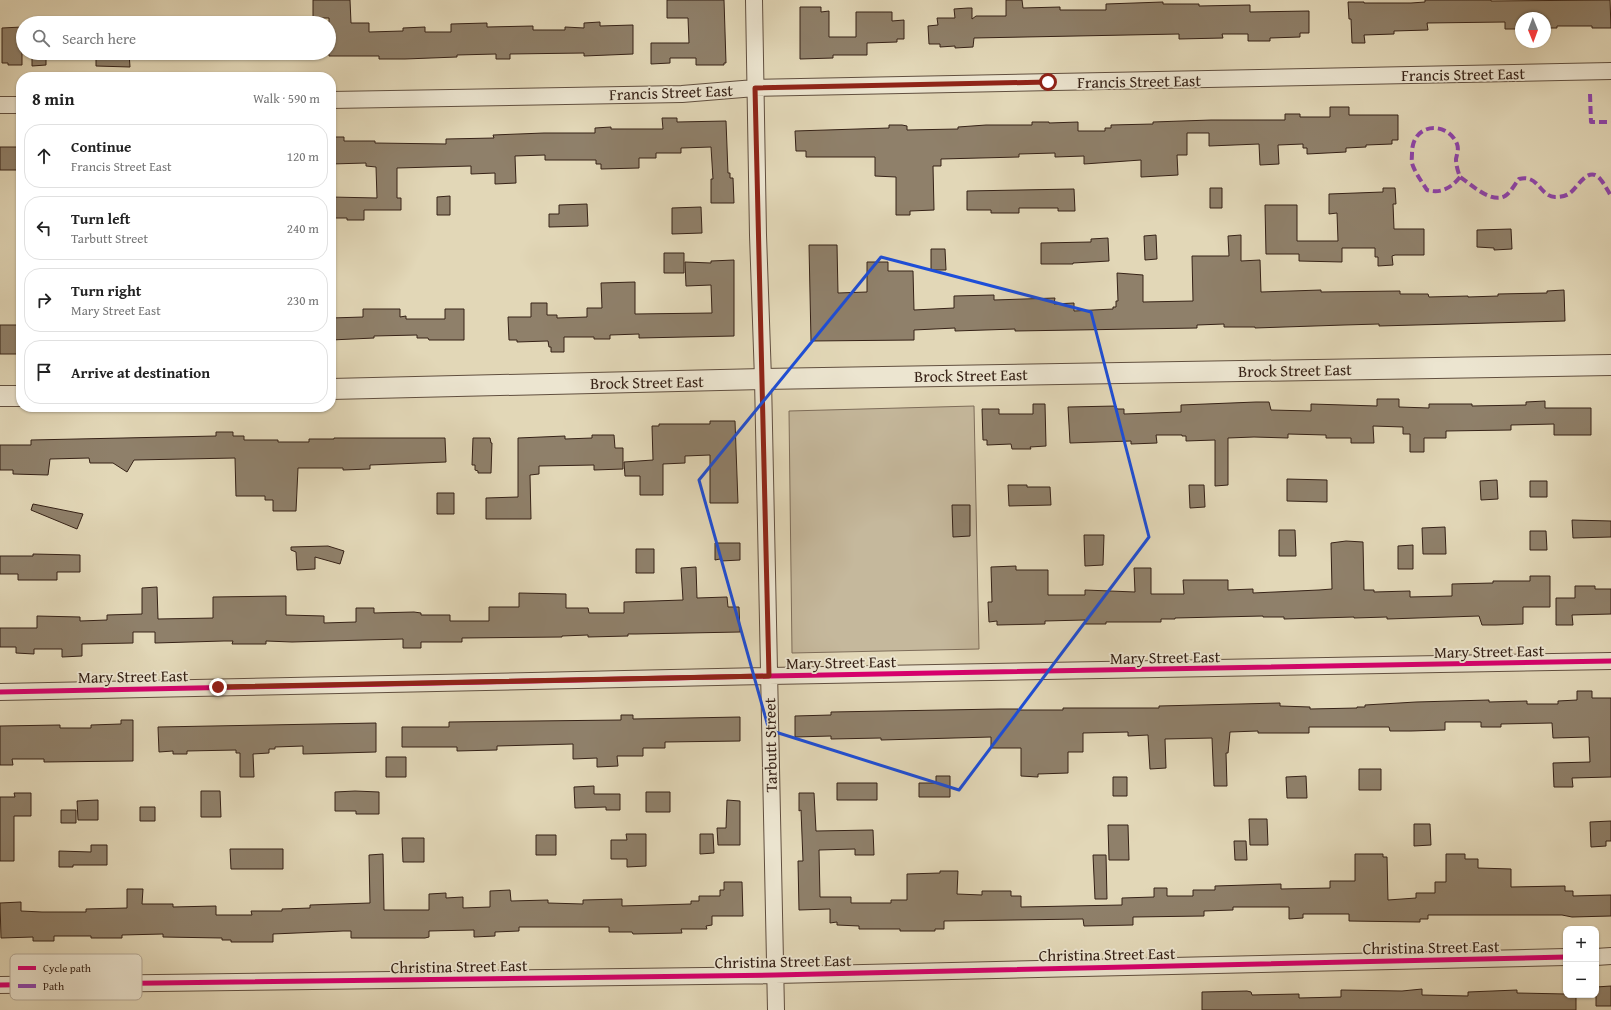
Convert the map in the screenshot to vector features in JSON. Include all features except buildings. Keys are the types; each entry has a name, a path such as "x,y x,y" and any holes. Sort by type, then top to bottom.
{"street":[{"name":"Tarbutt Street","path":"754,0 776,1010"},
{"name":"Francis Street East","path":"336,100 682,94 755,88 1611,71"},
{"path":"0,105 16,105"},
{"name":"Brock Street East","path":"336,389 763,379 1611,365"},
{"path":"0,396 16,396"},
{"name":"Mary Street East","path":"0,692 769,676 1611,661"},
{"path":"1599,957 1611,956"},
{"name":"Christina Street East","path":"142,982 775,975 1563,957"},
{"name":"Christina Street East","path":"0,984 10,984"}],"highlighted area":[{"path":"881,257 1091,312 1149,537 959,790 769,730 699,480"}],"shaded area":[{"path":"974,406 979,649 792,653 789,411"}],"marked path":[{"path":"1590,94 1591,122 1611,122"},
{"path":"1460,177 1449,187 1441,191 1427,190 1412,163 1414,143 1418,135 1424,130 1431,128 1446,131 1458,146 1456,161 1460,177 1481,192 1494,197 1499,198 1505,196 1519,179 1526,178 1535,182 1545,193 1550,196 1563,196 1570,193 1584,178 1592,174 1601,180 1611,196"}],"cycle path":[{"path":"0,692 769,676 1611,661"},
{"path":"142,983 775,975 1563,957"},
{"path":"0,985 10,985"}],"route":[{"path":"218,687 769,676 755,88 1048,82"}]}
